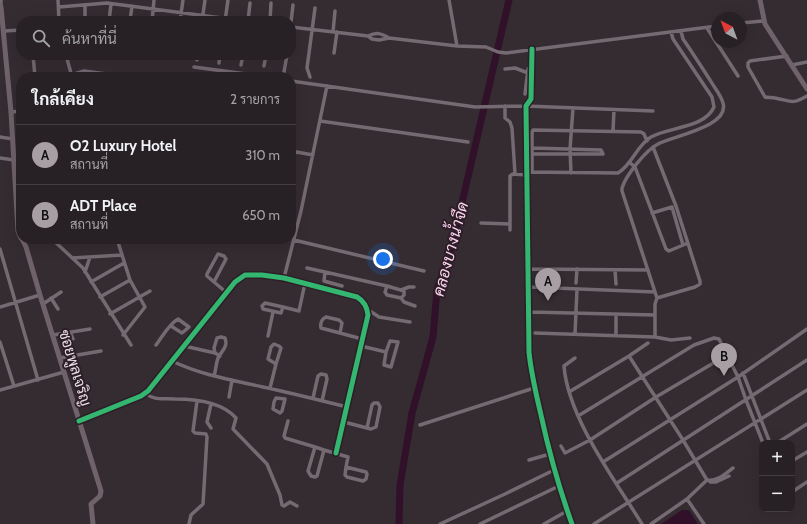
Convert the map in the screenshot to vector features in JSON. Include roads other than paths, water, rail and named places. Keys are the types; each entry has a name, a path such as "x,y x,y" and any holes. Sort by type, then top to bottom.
{"street":[{"path":"1,0 1,6"},
{"path":"58,0 59,16"},
{"path":"153,16 154,0"},
{"path":"181,16 183,0"},
{"path":"202,15 204,0"},
{"path":"226,16 228,0"},
{"path":"449,0 457,46"},
{"path":"760,0 763,20 807,89"},
{"path":"247,16 250,2"},
{"path":"270,16 271,3"},
{"path":"59,7 111,4 207,16"},
{"path":"110,16 111,4"},
{"path":"84,5 85,16"},
{"name":"ซอยพูลเจริญ","path":"1,6 16,185"},
{"path":"131,16 132,6"},
{"path":"291,16 292,6"},
{"path":"310,77 307,68 315,8"},
{"path":"334,52 336,11"},
{"path":"747,22 763,20"},
{"path":"296,27 368,36 375,40 389,38 457,46 474,46 490,48 498,52 506,53 711,27"},
{"path":"707,28 738,76"},
{"path":"4,31 16,30"},
{"path":"655,337 655,304 657,298 622,191 623,185 635,167 653,147 674,137 710,125 720,116 724,104 683,39 681,31"},
{"path":"510,230 510,176 529,173 618,174 647,140 653,136 696,122 710,114 714,107 712,97 673,39 671,32"},
{"path":"368,36 377,33 389,38"},
{"path":"532,49 530,101 526,106 529,173 529,352 534,388 550,454 572,524"},
{"path":"787,56 750,61 748,63 748,67 765,97 796,102 807,96"},
{"path":"33,60 35,72"},
{"path":"67,60 70,72"},
{"path":"241,65 242,60"},
{"path":"264,66 265,60"},
{"path":"284,72 286,60"},
{"path":"792,65 807,62"},
{"path":"525,94 529,67 532,65"},
{"path":"194,68 227,72"},
{"path":"505,69 514,68 528,73"},
{"path":"81,72 92,72"},
{"path":"296,82 475,107 526,106 653,111"},
{"path":"296,231 327,86"},
{"path":"504,106 504,118 510,122 512,128 515,174"},
{"path":"571,173 570,149 573,108"},
{"path":"613,131 614,110"},
{"path":"11,112 16,112"},
{"path":"320,120 468,142"},
{"path":"696,122 700,129"},
{"path":"529,173 533,154 533,130 640,132 644,134 647,140"},
{"path":"0,137 13,139"},
{"path":"653,147 688,243 700,281 700,284 695,288 657,298"},
{"path":"532,148 601,150 603,154 533,154"},
{"path":"296,152 312,155"},
{"path":"0,158 14,160"},
{"path":"629,162 635,167 667,250 688,243"},
{"path":"652,213 674,207"},
{"path":"674,207 683,245"},
{"path":"481,223 510,224"},
{"path":"296,240 424,271"},
{"name":"ซอยพูลเจริญ","path":"25,244 101,491 100,496 91,504 92,524"},
{"path":"57,244 80,265 131,345"},
{"path":"119,244 130,280 145,307 124,335"},
{"path":"284,278 293,244"},
{"path":"0,249 38,380"},
{"path":"214,282 226,259 224,256 218,254 207,276 214,282 228,292"},
{"path":"72,258 122,255"},
{"path":"85,272 90,257"},
{"path":"91,282 124,263"},
{"path":"308,268 401,290 414,287"},
{"path":"529,269 648,270"},
{"path":"576,283 577,270"},
{"path":"615,270 616,284"},
{"path":"325,272 324,282 342,286"},
{"path":"79,421 145,393 235,282 245,275 260,275 284,278 357,297 362,300 367,309 368,315 336,453"},
{"path":"340,292 344,277"},
{"path":"100,297 130,280"},
{"path":"283,307 280,314 263,309 262,306 265,303 283,307 299,311 305,283"},
{"path":"387,286 385,292 387,295 401,298 404,302 415,306"},
{"path":"529,287 655,292"},
{"path":"575,334 577,289"},
{"path":"401,290 404,292 403,297 401,298"},
{"path":"110,314 150,291"},
{"path":"43,304 61,292"},
{"path":"0,307 40,295"},
{"path":"51,298 58,309"},
{"path":"367,309 379,317 410,322"},
{"path":"268,336 273,312"},
{"path":"529,312 655,315"},
{"path":"616,314 616,335"},
{"path":"340,333 342,323 326,317 323,319 321,328 362,339"},
{"path":"156,345 178,319 196,332"},
{"path":"171,326 182,333 189,327"},
{"path":"53,335 90,329"},
{"path":"603,462 738,377 807,329"},
{"path":"70,332 73,340"},
{"path":"535,333 655,337 671,340 690,338"},
{"path":"214,376 220,356 224,352 226,340 223,337 217,338 214,348 215,353"},
{"path":"578,416 694,344 714,338 719,339 738,377 762,440"},
{"path":"390,341 398,343 391,367 384,365 386,352 390,341"},
{"path":"0,342 14,386"},
{"path":"569,392 648,343"},
{"path":"270,388 281,348 274,344 271,347 268,360 276,364"},
{"path":"184,346 215,353 220,356"},
{"path":"361,346 386,352"},
{"path":"60,358 101,351"},
{"path":"560,446 565,453 590,440 656,397 727,355"},
{"path":"629,356 708,481 714,483 729,476"},
{"path":"575,358 564,366 569,392 578,416 603,462 642,524"},
{"path":"617,483 807,360"},
{"path":"172,361 191,370 347,407"},
{"path":"0,390 64,372"},
{"path":"743,373 769,440"},
{"path":"313,398 318,376 321,374 326,375 327,379 322,401"},
{"path":"229,396 232,380"},
{"path":"420,425 534,388"},
{"path":"594,524 807,390"},
{"path":"286,400 276,398 274,402 274,411 282,412 286,400 288,392"},
{"path":"145,393 152,398 197,401 227,410 236,418 233,428 267,464 280,495 282,505 284,506 290,502 297,506"},
{"path":"189,524 190,515 203,504 208,437 206,434 195,433 193,431 197,401"},
{"path":"344,422 367,428 371,429 376,428 380,407 378,403 374,403 372,405 367,428"},
{"path":"210,404 207,422 210,428"},
{"path":"288,421 284,436 285,438 348,457 346,467 345,474 347,477 363,481 366,479 366,472 346,467"},
{"path":"782,440 807,424"},
{"path":"315,447 308,472 313,477 317,476 324,450"},
{"path":"795,459 807,452"},
{"path":"529,460 550,454"},
{"path":"651,524 687,499 708,481 716,479 733,468"},
{"path":"440,524 554,470"},
{"path":"795,490 807,482"},
{"path":"480,524 559,486"},
{"path":"687,499 704,524"},
{"path":"544,524 568,512"}],"waterway":[{"name":"คลองบางน้ำจืด","path":"399,524 400,485 412,413 433,337 437,290 451,250 509,0"}],"place":[{"name":"O2 Luxury Hotel","path":"548,301"},
{"name":"ADT Place","path":"724,376"}]}
